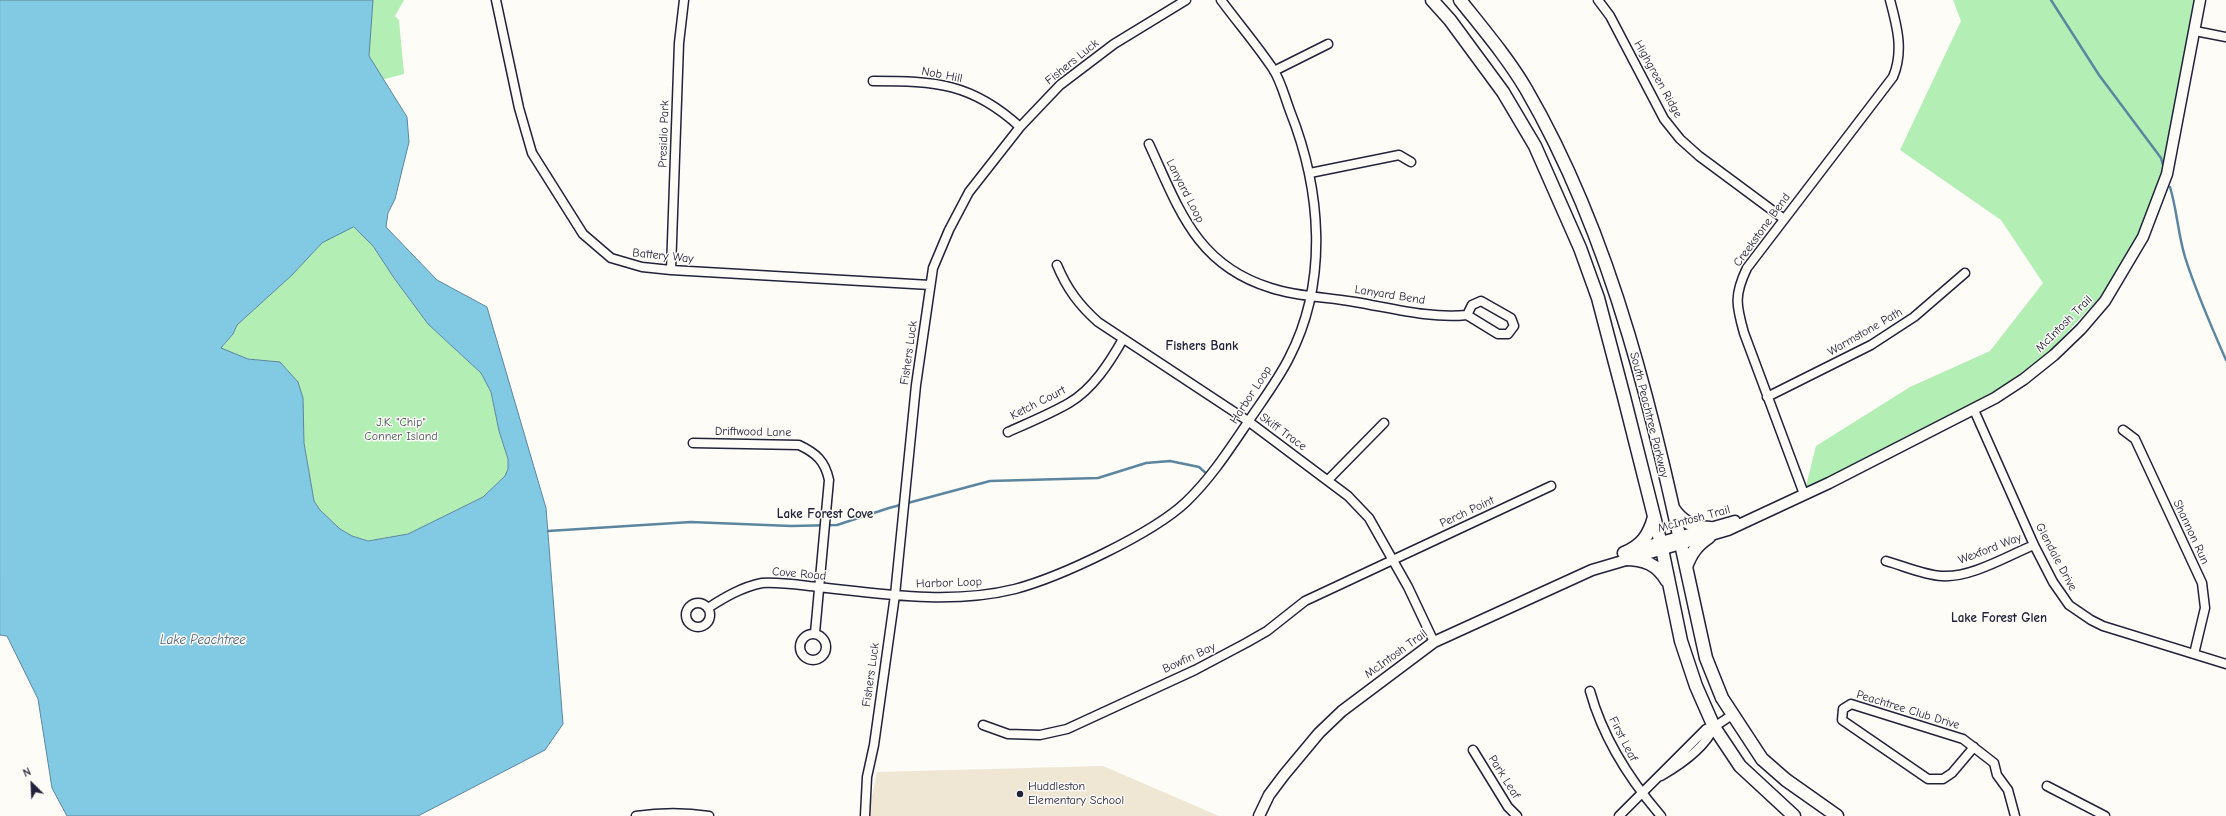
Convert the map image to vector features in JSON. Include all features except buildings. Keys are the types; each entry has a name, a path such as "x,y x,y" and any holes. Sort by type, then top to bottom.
{"main road":[{"name":"South Peachtree Parkway","path":"1432,0 1450,20 1503,92 1534,146 1580,248 1598,298 1661,545 1681,641 1696,686 1714,727 1740,766 1794,816"},
{"name":"South Peachtree Parkway","path":"1460,0 1489,36 1525,88 1582,203 1612,279 1627,328 1672,506 1706,658 1722,698 1762,758 1786,780 1836,816"},
{"path":"1672,506 1678,516 1688,523 1709,532 1690,555 1686,567"},
{"path":"1624,556 1644,540 1651,529 1654,518"},
{"path":"1624,556 1651,563 1662,572 1669,583"}],"street":[{"name":"Battery Way","path":"496,0 519,108 532,153 579,228 596,247 611,258 642,267 671,270 930,285"},
{"name":"Presidio Park","path":"671,270 679,43 684,0"},
{"name":"Fishers Luck","path":"865,816 867,777 874,744 895,595 916,385 933,268 949,230 969,192 1020,127 1060,85 1090,61 1135,30 1186,0"},
{"name":"Harbor Loop","path":"895,595 976,596 1036,583 1108,551 1151,527 1184,504 1214,471 1290,357 1305,315 1316,257 1315,197 1310,173 1294,121 1274,71 1221,0"},
{"name":"Highgreen Ridge","path":"1598,0 1610,16 1664,119 1680,139 1699,156 1784,219"},
{"name":"Creekstone Bend","path":"1804,494 1741,323 1736,306 1736,294 1747,268 1864,119 1893,77 1898,66 1900,48 1898,32 1890,0"},
{"name":"McIntosh Trail","path":"1259,816 1284,774 1319,733 1342,711 1434,642 1624,556 1709,532 1728,530 1974,410 2024,379 2054,355 2081,329 2105,301 2143,238 2167,174 2200,0"},
{"path":"2195,31 2226,37"},
{"path":"1274,71 1328,44"},
{"name":"Nob Hill","path":"873,81 922,82 960,89 1000,109 1020,127"},
{"name":"Lanyard Loop","path":"1149,144 1184,220 1207,250 1245,278 1272,289 1309,296"},
{"path":"1310,173 1399,155 1411,162"},
{"name":"Skiff Trace","path":"1057,265 1066,285 1081,307 1098,322 1248,421 1348,496 1369,518 1393,560 1434,642"},
{"name":"Warmstone Path","path":"1767,397 1871,345 1914,317 1966,273"},
{"name":"Lanyard Bend","path":"1309,296 1437,315 1467,315"},
{"path":"1481,301 1511,318 1514,326 1508,334 1498,334 1467,315 1472,306 1481,301"},
{"name":"Ketch Court","path":"1008,432 1071,402 1089,386 1100,373 1122,339"},
{"name":"Glendale Drive","path":"1974,410 2034,545 2061,595 2079,613 2103,626 2226,664"},
{"path":"1328,480 1384,422"},
{"name":"Shannon Run","path":"2123,430 2135,439 2202,583 2205,608 2194,654"},
{"name":"Driftwood Lane","path":"693,443 799,445 811,451 822,460 829,480 818,587 815,634"},
{"name":"Perch Point","path":"1393,560 1551,486"},
{"name":"Wexford Way","path":"1886,561 1927,574 1942,576 1956,575 1969,573 2034,545"},
{"name":"Bowfin Bay","path":"983,726 1008,734 1040,735 1067,729 1221,656 1267,631 1305,601 1393,560"},
{"name":"Cove Road","path":"708,608 729,595 762,582 895,595"},
{"name":"First Leaf","path":"1590,691 1597,714 1624,768 1642,794 1661,816"},
{"name":"Peachtree Club Drive","path":"1974,747 1952,773 1943,779 1928,779 1842,720 1843,709 1851,704 1963,739 1974,747 1994,763 1997,776 2008,790 2015,816"},
{"path":"1619,816 1655,779 1678,766 1710,736 1714,727 1732,715"},
{"name":"Park Leaf","path":"1473,750 1508,808 1517,816"},
{"path":"2047,786 2105,816"},
{"path":"636,816 658,812 682,812 709,816"}],"shaded area":[{"name":"Huddleston Elementary School","path":"1103,766 1219,816 868,816 877,772"}],"green space":[{"path":"369,0 404,0 395,16 399,20 404,74 370,83 366,17"},
{"path":"1953,0 2201,0 2175,143 2125,270 2024,379 1804,494 1816,446 1910,387 1990,351 2043,283 2001,220 1900,150 1961,21"},
{"name":"J.K. \"Chip\" Conner Island","path":"354,227 373,246 394,278 428,324 481,373 491,392 499,431 508,459 508,469 505,476 483,497 408,534 368,541 352,536 340,529 320,510 314,501 304,443 298,382 280,362 248,359 221,349 233,334 237,325 292,275 322,243"}],"water":[{"name":"Lake Peachtree","path":"0,0 373,0 369,56 407,117 409,142 395,199 388,213 386,227 437,280 487,307 546,508 563,724 545,750 418,816 67,816 52,788 38,699 7,636 0,635","holes":["354,227 373,246 394,278 428,324 481,373 491,392 499,431 508,459 508,469 505,476 483,497 408,534 368,541 352,536 340,529 320,510 314,501 304,443 303,398 298,382 280,362 248,359 221,348 233,334 237,325 292,275 322,243"]}],"waterway":[{"path":"2051,0 2099,75 2161,158 2163,165"},
{"path":"2170,187 2189,270 2209,322 2226,360"},
{"path":"548,531 691,522 791,526 837,525 889,508 990,481 1098,478 1146,463 1170,461 1199,467 1208,475"}],"place":[{"name":"Huddleston Elementary School","path":"1020,794"}],"district":[{"name":"Fishers Bank","path":"1202,346"},
{"name":"Lake Forest Cove","path":"825,514"},
{"name":"Lake Forest Glen","path":"1999,618"}]}
